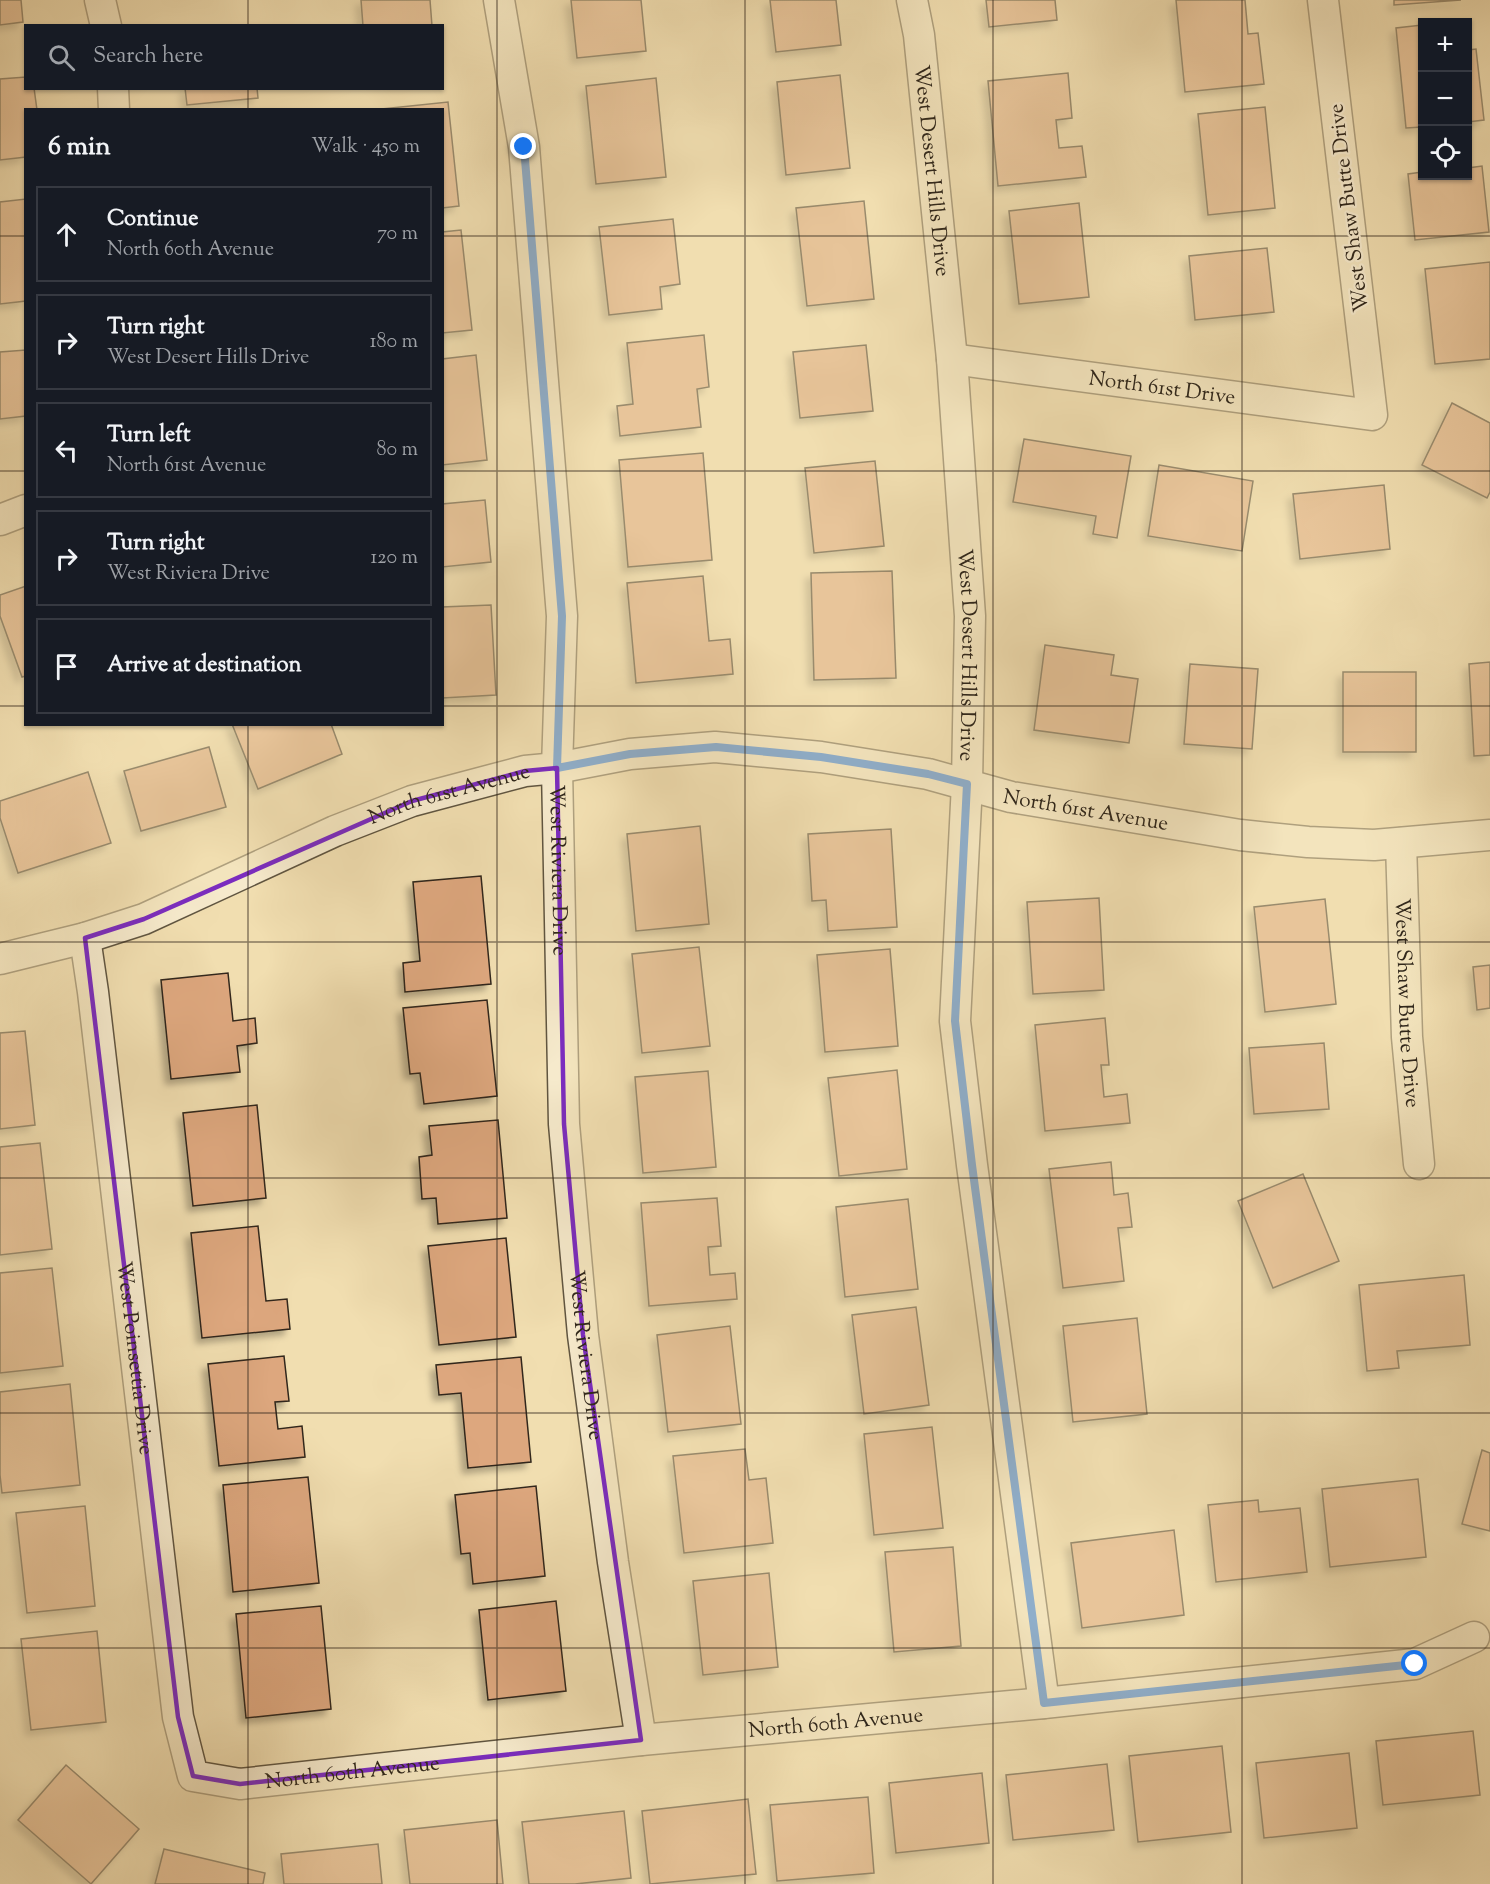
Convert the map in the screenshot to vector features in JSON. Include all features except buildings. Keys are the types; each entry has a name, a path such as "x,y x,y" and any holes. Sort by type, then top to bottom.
{"street":[{"path":"100,0 106,24"},
{"name":"West Riviera Drive","path":"499,0 524,147 562,616 557,768 564,1124 583,1335 613,1562 641,1740"},
{"name":"West Desert Hills Drive","path":"912,0 919,35 952,359 970,616 967,784 955,1021 973,1177 1044,1703"},
{"name":"West Shaw Butte Drive","path":"1323,0 1372,415"},
{"path":"113,90 114,108"},
{"name":"North 61st Drive","path":"952,359 1372,415"},
{"path":"0,520 24,511"},
{"name":"North 61st Avenue","path":"0,959 85,938 144,919 335,831 412,801 525,771 557,768 630,754 716,747 821,757 928,774 1011,797 1240,835 1308,842 1374,845 1490,835"},
{"name":"West Shaw Butte Drive","path":"1401,843 1407,1037 1419,1164"},
{"name":"West Poinsettia Drive","path":"85,938 178,1716 193,1776"},
{"name":"North 60th Avenue","path":"193,1776 240,1784 641,1740 1044,1703 1415,1664 1474,1637"}],"highlighted area":[{"path":"557,768 564,1124 583,1335 641,1740 240,1784 193,1776 178,1717 85,938 144,919 412,801 525,771"}],"route":[{"path":"524,147 562,616 557,768 630,754 716,747 821,757 928,774 967,784 955,1021 1044,1703 1415,1664"}]}
